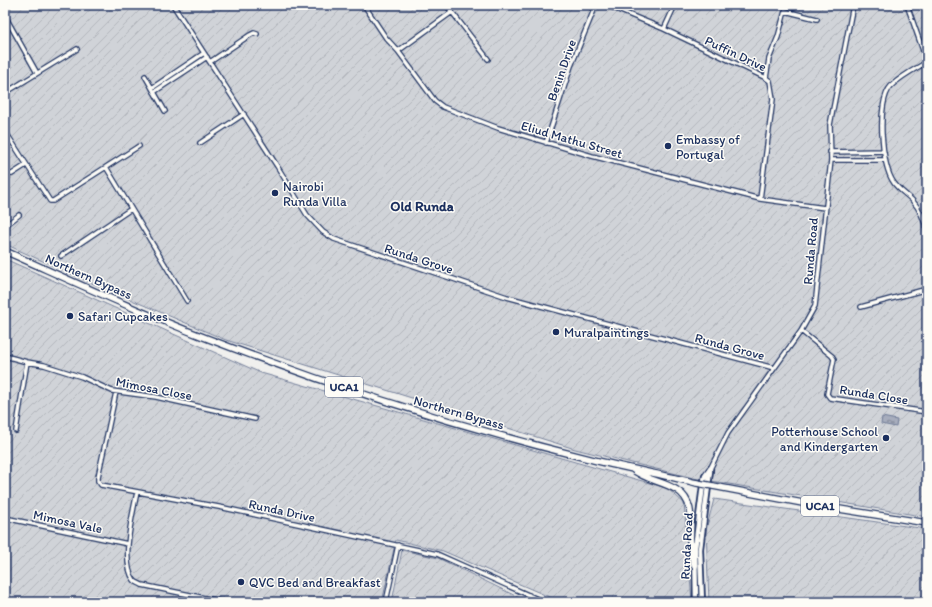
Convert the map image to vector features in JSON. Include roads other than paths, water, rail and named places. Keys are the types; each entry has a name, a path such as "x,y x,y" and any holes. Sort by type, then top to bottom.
{"main road":[{"name":"Northern Bypass","path":"5,251 163,320 286,368 418,412 585,458 697,483 808,504 927,523"},
{"path":"631,468 644,477 679,491 688,502 691,514 691,553 695,566"}],"street":[{"name":"Runda Grove","path":"173,5 244,114 307,215 323,232 334,239 507,297 774,368"},
{"name":"Eliud Mathu Street","path":"364,5 386,38 398,51 435,101 443,107 498,128 592,156 760,199 824,208"},
{"path":"447,5 488,59"},
{"name":"Benin Drive","path":"546,143 572,66 596,5"},
{"name":"Puffin Drive","path":"606,5 664,29 770,81 773,99 760,199"},
{"path":"664,29 675,5"},
{"name":"Runda Road","path":"696,602 694,548 705,476 728,433 801,331 816,302 824,208 831,160 830,125 853,5"},
{"path":"907,5 927,62 904,76 890,87 884,103 882,119 883,151 886,168 893,182 913,201 922,214 927,233"},
{"path":"766,78 769,59 778,37 785,11 817,19"},
{"path":"398,51 451,12"},
{"path":"6,19 37,73"},
{"path":"210,62 250,34 258,34"},
{"path":"5,94 77,49"},
{"path":"153,90 204,53"},
{"path":"153,90 207,57"},
{"path":"145,76 165,111"},
{"path":"200,143 244,114"},
{"path":"5,131 50,201 53,201 139,146"},
{"path":"830,152 883,151"},
{"path":"831,160 885,160"},
{"path":"5,175 12,174 26,164"},
{"path":"106,167 187,301"},
{"path":"61,256 131,209"},
{"path":"5,226 18,215"},
{"path":"861,307 927,289"},
{"name":"Runda Close","path":"801,331 834,359 827,394 830,398 927,412"},
{"name":"Mimosa Close","path":"5,356 27,362 44,364 74,374 116,392 156,397 255,419"},
{"path":"16,431 27,362"},
{"name":"Runda Drive","path":"116,392 98,477 98,481 101,484 224,508 437,554 544,602"},
{"name":"Runda Road","path":"702,602 700,549 710,469"},
{"path":"137,492 128,544 131,575 135,582 142,585 224,602"},
{"name":"Mimosa Vale","path":"5,518 128,544"},
{"path":"386,602 398,545"},
{"path":"526,602 529,595"}],"water":[{"path":"882,417 897,420 896,427 881,424"}],"place":[{"name":"Embassy of Portugal","path":"668,146"},
{"name":"Nairobi Runda Villa","path":"275,193"},
{"name":"Safari Cupcakes","path":"70,316"},
{"name":"Muralpaintings","path":"556,332"},
{"name":"Potterhouse School and Kindergarten","path":"886,438"},
{"name":"QVC Bed and Breakfast","path":"241,582"}],"district":[{"name":"Old Runda","path":"422,206"}]}
